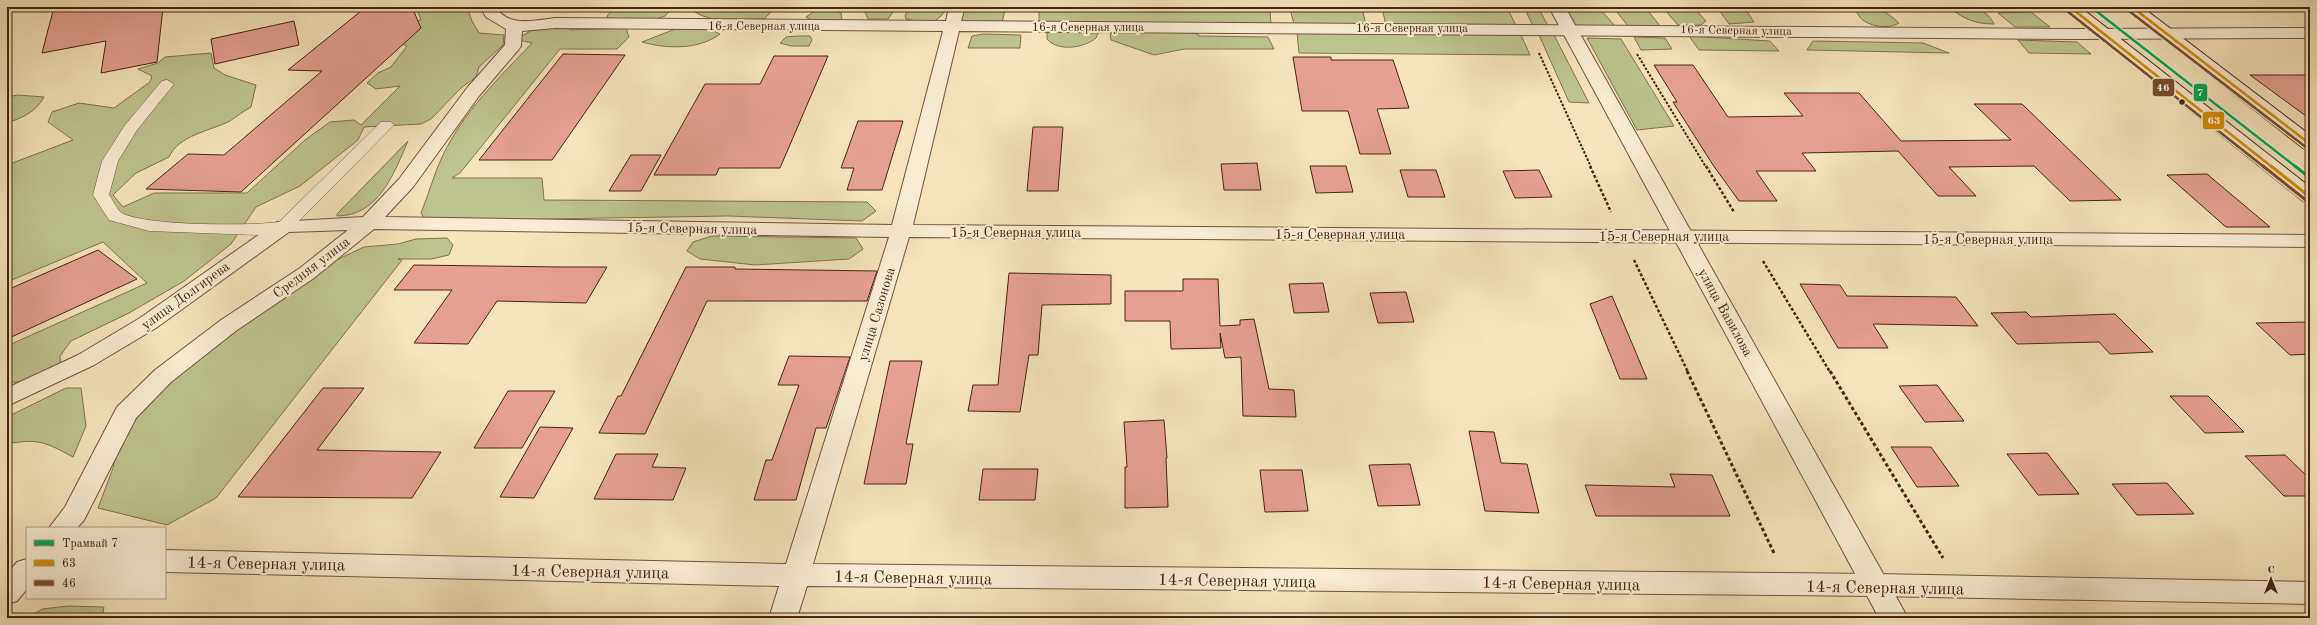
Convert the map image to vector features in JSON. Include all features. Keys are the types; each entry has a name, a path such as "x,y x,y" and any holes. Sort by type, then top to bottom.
{"street":[{"path":"488,7 492,14 514,27 546,14 557,7"},
{"name":"улица Вавилова","path":"1557,7 1894,618"},
{"path":"2070,7 2310,197"},
{"path":"2132,7 2310,144"},
{"name":"16-я Северная улица","path":"514,27 556,23 954,17 1529,29 2310,33"},
{"name":"улица Сазонова","path":"783,618 901,231 954,17"},
{"name":"Средняя улица","path":"72,523 126,413 175,367 229,325 307,273 369,223 406,183 473,92 513,46 514,27"},
{"path":"284,226 369,223"},
{"name":"15-я Северная улица","path":"369,223 901,231 2310,241"},
{"name":"улица Долгирева","path":"7,398 86,360 148,323 284,226"},
{"name":"14-я Северная улица","path":"166,561 795,576 1876,586 2310,593"},
{"path":"7,593 26,571"}],"lane":[{"path":"167,84 131,128 110,161 101,195 115,216 149,226 258,230 284,226 386,125"}],"path":[{"path":"1529,29 1622,236 1789,586"},
{"path":"1622,30 1961,588"}],"green space":[{"path":"416,7 467,7 472,21 479,33 504,35 503,45 479,67 476,77 461,88 431,119 421,124 364,127 358,140 300,186 256,207 231,244 184,281 129,313 71,341 60,356 61,370 34,380 7,383 7,346 147,283 103,242 7,282 7,165 73,140 48,122 52,112 79,103 114,108 150,82 152,76 138,69 158,63 165,57 211,53 214,68 225,75 256,85 251,107 222,125 196,134 187,139 174,150 169,157 136,173 113,195 123,207 154,193 247,193 305,140 330,122 354,120 361,125 400,86 376,89 367,83 378,73 391,67 407,46 390,39 388,28 421,20"},
{"path":"615,7 673,7 665,16 652,20 609,20 607,16"},
{"path":"698,7 776,7 764,19 728,20 702,16 695,12"},
{"path":"875,7 890,7 893,12 888,19 868,19 865,12"},
{"path":"909,7 947,8 941,16 931,24 906,19 905,16"},
{"path":"1062,7 1075,9 1157,7 1176,9 1270,10 1271,25 1039,24 1039,9"},
{"path":"1524,7 1538,7 1548,26 1533,26"},
{"path":"1565,7 1598,7 1616,27 1575,26"},
{"path":"1613,7 1645,7 1660,26 1628,26"},
{"path":"965,8 1005,9 1002,23 960,21"},
{"path":"1382,8 1508,9 1516,26 1386,25"},
{"path":"1854,8 1879,10 1888,14 1899,23 1886,27 1872,25 1863,20"},
{"path":"1950,8 1969,8 1981,11 1991,18 1994,24 1970,20"},
{"path":"832,9 841,13 842,19 824,22 815,21 806,17 816,10"},
{"path":"1290,9 1362,9 1366,24 1294,24"},
{"path":"1665,10 1696,10 1706,21 1701,25 1678,25"},
{"path":"1719,10 1746,10 1754,22 1729,24"},
{"path":"2031,12 2050,27 2015,27 1998,13"},
{"path":"568,27 570,30 626,28 629,37 617,49 560,49 460,173 452,178 542,178 544,200 867,202 876,211 862,221 728,216 426,221 421,213 443,155 461,124 472,109 532,43 523,41 520,37 536,28"},
{"path":"678,28 707,28 720,34 702,43 682,47 662,46 642,42"},
{"path":"1047,32 1098,33 1096,38 1085,44 1064,47 1058,46 1047,39"},
{"path":"1116,32 1184,32 1198,34 1199,36 1268,37 1274,49 1184,49 1154,55 1111,40 1110,34"},
{"path":"1297,32 1521,35 1530,55 1299,53"},
{"path":"983,34 1021,35 1020,48 968,48 972,36"},
{"path":"1539,35 1554,35 1589,103 1569,102"},
{"path":"810,36 812,40 809,46 791,46 780,43 786,37"},
{"path":"1689,36 1770,41 1779,51 1699,50"},
{"path":"1634,37 1665,38 1672,49 1641,50"},
{"path":"1587,38 1621,39 1674,126 1637,130"},
{"path":"2018,40 2077,42 2091,54 2029,53"},
{"path":"1813,41 1923,43 1949,53 1807,50"},
{"path":"18,95 44,97 37,107 28,114 7,123 7,97"},
{"path":"408,141 390,179 374,201 364,209 352,214 337,216 337,214"},
{"path":"712,236 856,238 863,249 849,259 755,265 700,259 687,251 693,242"},
{"path":"447,238 453,245 449,255 431,259 398,259 402,260 216,498 167,525 98,508 113,468 116,450 136,412 210,347 326,265 364,247 398,244 416,239"},
{"path":"66,388 81,388 86,426 73,457 41,443 26,441 7,444 7,417"},
{"path":"68,606 104,607 102,618 28,618 42,609"}],"building":[{"path":"54,7 163,7 157,62 101,73 106,41 42,53"},
{"path":"366,7 412,7 421,28 241,192 146,189 188,154 224,155 322,71 288,70"},
{"path":"294,21 299,45 215,64 211,39"},
{"path":"563,54 625,55 552,160 479,160"},
{"path":"774,56 828,56 780,168 719,168 716,175 654,175 705,84 760,84"},
{"path":"1293,57 1331,57 1331,60 1393,60 1409,108 1377,109 1391,154 1360,154 1348,111 1302,111"},
{"path":"1654,65 1693,65 1728,117 1803,116 1784,93 1859,93 1901,141 2011,140 1974,104 2022,104 2121,200 2070,201 2034,166 1949,167 1976,196 1938,196 1898,151 1802,153 1816,171 1756,171 1777,201 1739,201 1713,165 1673,102 1677,102"},
{"path":"2250,75 2310,75 2310,119"},
{"path":"858,121 903,121 882,190 847,190 854,168 841,168"},
{"path":"1033,127 1063,127 1058,191 1027,191"},
{"path":"631,155 661,155 641,191 609,191"},
{"path":"1257,163 1261,190 1224,190 1221,164"},
{"path":"1310,166 1346,166 1353,192 1316,193"},
{"path":"1400,170 1436,170 1445,197 1408,197"},
{"path":"1539,170 1552,197 1515,198 1503,171"},
{"path":"2207,174 2270,227 2226,227 2167,175"},
{"path":"98,250 137,279 7,339 7,290"},
{"path":"414,265 607,267 586,303 497,301 468,344 414,343 452,290 394,290"},
{"path":"686,267 877,271 867,301 707,301 645,434 599,433 618,396 621,396"},
{"path":"1009,273 1111,275 1111,304 1042,305 1038,355 1029,355 1020,412 968,411 973,385 998,385"},
{"path":"1183,279 1218,279 1220,326 1240,325 1240,320 1254,319 1269,389 1294,390 1296,417 1243,416 1241,357 1225,358 1220,333 1221,348 1171,349 1170,321 1125,321 1125,291 1183,291"},
{"path":"1323,283 1329,312 1294,313 1289,284"},
{"path":"1800,284 1840,285 1847,296 1956,297 1978,326 1873,324 1888,348 1838,348"},
{"path":"1406,292 1414,322 1378,323 1370,293"},
{"path":"1612,296 1647,379 1620,379 1590,304"},
{"path":"2026,312 2031,317 2115,314 2153,352 2110,354 2099,342 2017,344 1991,313"},
{"path":"2310,322 2310,354 2290,355 2256,323"},
{"path":"789,356 850,357 826,428 816,428 796,500 754,500 766,460 772,460 799,385 778,385"},
{"path":"890,361 922,361 906,444 913,444 906,484 864,484"},
{"path":"1937,385 1964,421 1925,422 1899,386"},
{"path":"323,388 364,388 317,450 441,452 412,498 238,497"},
{"path":"508,391 555,391 522,448 474,448"},
{"path":"2170,396 2208,396 2244,432 2205,433"},
{"path":"1164,420 1167,458 1168,507 1125,508 1125,467 1127,467 1124,422"},
{"path":"540,427 573,428 534,498 500,497"},
{"path":"1469,431 1494,432 1501,463 1527,464 1539,513 1485,511"},
{"path":"1891,447 1931,447 1959,486 1917,487"},
{"path":"2047,453 2079,494 2038,495 2007,454"},
{"path":"616,454 658,454 652,467 686,468 673,500 594,499"},
{"path":"2285,455 2310,479 2310,496 2284,496 2245,456"},
{"path":"1410,464 1420,505 1378,506 1369,465"},
{"path":"983,469 1038,469 1035,500 979,500"},
{"path":"1260,470 1302,470 1308,511 1265,512"},
{"path":"1670,474 1712,475 1730,516 1596,516 1585,485 1675,487"},
{"path":"2167,483 2194,514 2137,515 2112,484"}],"tram line":[{"name":"7","path":"2091,7 2310,178"}],"transit line":[{"name":"63","path":"2070,7 2310,197"},
{"name":"63","path":"2132,7 2310,144"},
{"name":"46","path":"2067,11 2307,201"},
{"name":"46","path":"2129,11 2307,148"}]}
